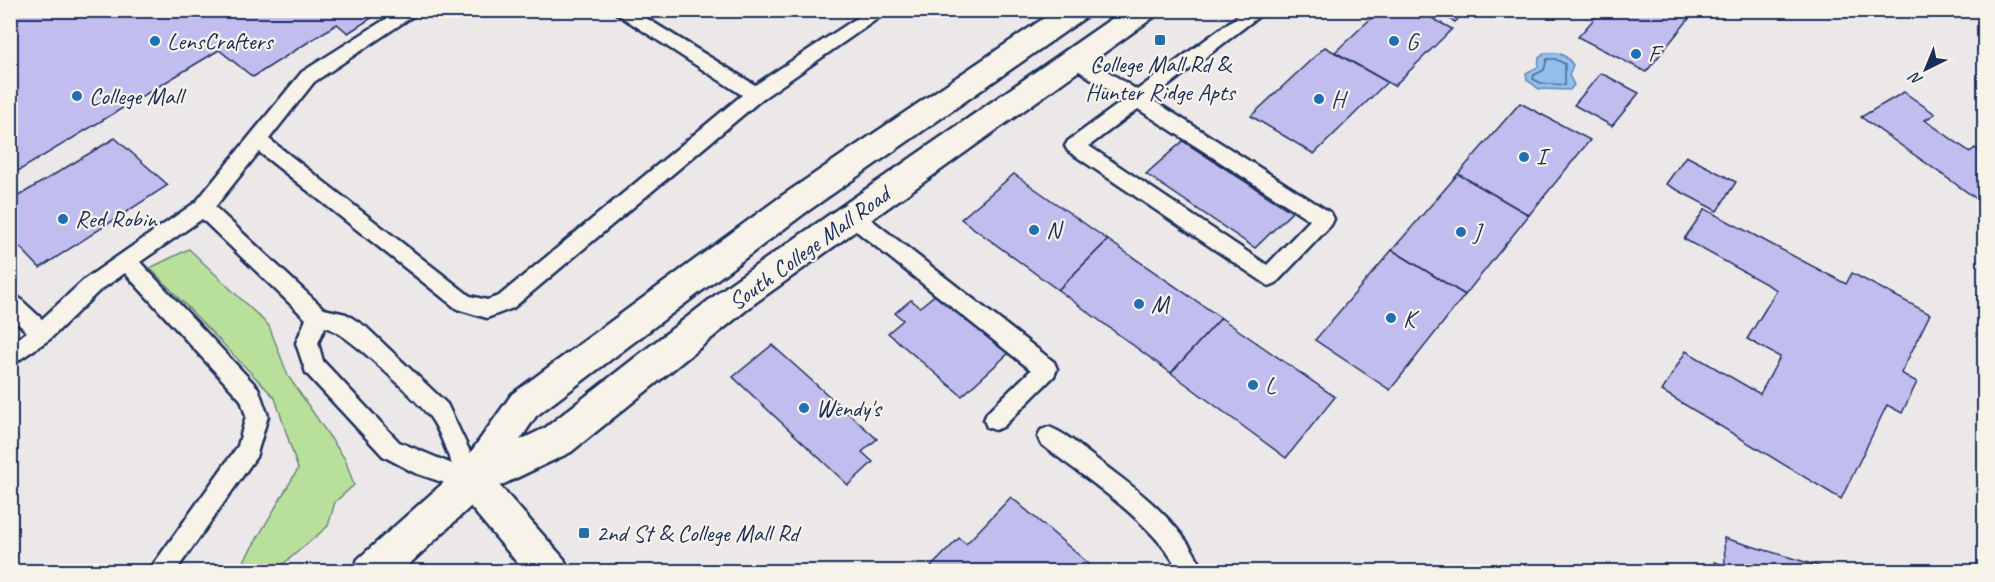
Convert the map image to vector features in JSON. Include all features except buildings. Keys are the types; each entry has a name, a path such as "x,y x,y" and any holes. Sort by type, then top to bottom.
{"main road":[{"name":"South College Mall Road","path":"372,572 472,481 524,405 712,264 832,178 1076,10"},
{"name":"South College Mall Road","path":"472,481 558,440 743,293 1144,10"},
{"path":"832,178 852,216"},
{"path":"712,264 743,293"},
{"path":"643,315 660,358"},
{"path":"472,481 550,572"}],"lane":[{"path":"10,357 42,333 92,285 203,208 308,77 414,10"},
{"path":"619,10 755,94"},
{"path":"256,140 464,303 487,309 506,302 755,94 882,10"},
{"path":"1076,60 1138,100 1324,219 1269,277 1075,146 1138,100 1259,10"},
{"path":"203,208 318,317 338,320 358,333 439,411 472,481"},
{"path":"852,216 1046,369 995,420"},
{"path":"126,261 250,395 257,416 248,450 160,572"},
{"path":"10,302 42,333"},
{"path":"318,317 307,343 314,366 391,449 423,465 472,481"},
{"path":"1049,437 1160,526 1190,562 1192,572"}],"green space":[{"path":"189,249 269,326 288,376 345,459 354,485 335,502 328,526 275,571 238,571 298,469 275,398 150,268"}],"water":[{"path":"1545,53 1561,54 1573,65 1569,75 1574,85 1570,90 1539,89 1527,80 1526,73 1538,67 1539,58"}],"place":[{"name":"College Mall Rd & Hunter Ridge Apts","path":"1160,40"},
{"name":"LensCrafters","path":"155,41"},
{"name":"G","path":"1394,41"},
{"name":"F","path":"1636,54"},
{"name":"College Mall","path":"77,96"},
{"name":"H","path":"1319,99"},
{"name":"I","path":"1524,157"},
{"name":"Red Robin","path":"63,219"},
{"name":"N","path":"1034,230"},
{"name":"J","path":"1461,232"},
{"name":"M","path":"1139,304"},
{"name":"K","path":"1391,318"},
{"name":"L","path":"1253,385"},
{"name":"Wendy's","path":"804,408"},
{"name":"2nd St & College Mall Rd","path":"584,533"}]}
